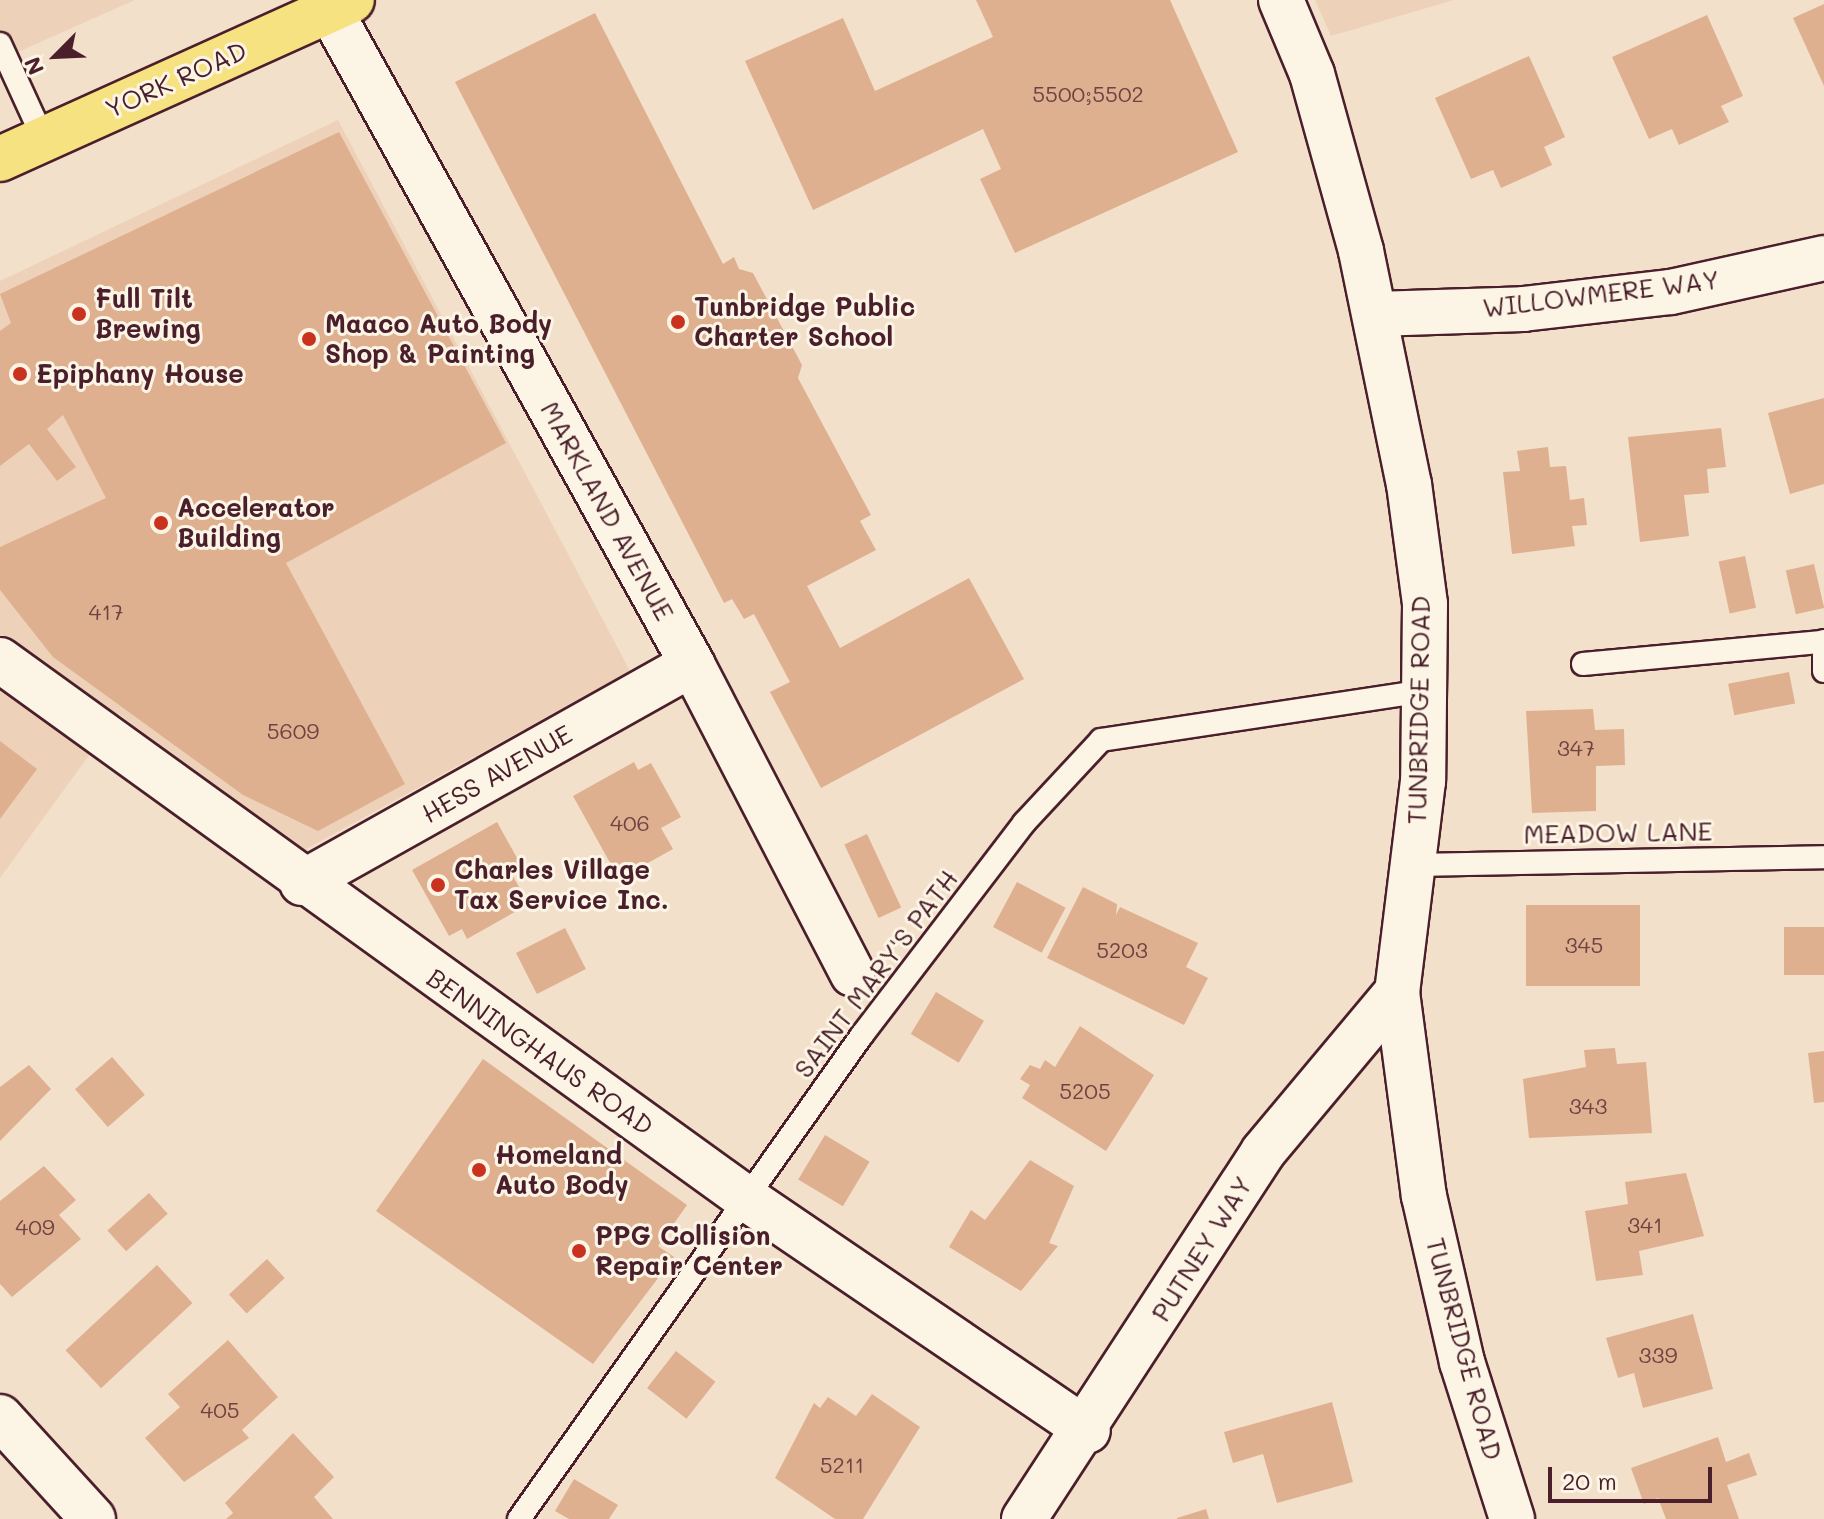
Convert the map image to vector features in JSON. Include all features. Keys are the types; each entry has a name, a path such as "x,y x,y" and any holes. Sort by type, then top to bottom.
{"main road":[{"name":"YORK ROAD","path":"0,159 341,5"}],"street":[{"name":"TUNBRIDGE ROAD","path":"1281,0 1312,74 1376,314 1423,589 1424,691 1413,865 1397,992 1424,1196 1462,1362 1512,1519"},
{"name":"MARKLAND AVENUE","path":"341,5 692,664 853,974"},
{"name":"WILLOWMERE WAY","path":"1376,314 1523,309 1671,292 1824,258"},
{"name":"BENNINGHAUS ROAD","path":"0,660 302,883 747,1199 1088,1431"},
{"name":"HESS AVENUE","path":"302,883 692,664"},
{"name":"PUTNEY WAY","path":"1024,1519 1088,1431 1263,1152 1397,992"},
{"path":"0,1417 93,1519"}],"lane":[{"path":"0,44 44,140"},
{"path":"1583,664 1822,641 1824,671"},
{"name":"SAINT MARY'S PATH","path":"519,1519 747,1199 1024,823 1101,740 1424,691"},
{"name":"MEADOW LANE","path":"1413,865 1824,857"}],"shaded area":[{"path":"0,0 135,0 0,60"},
{"path":"1315,0 1454,0 1331,36"},
{"path":"338,120 630,671 301,852 119,714 0,878 0,281"}],"building":[{"path":"976,0 1170,0 1238,152 1015,253 980,179 1001,169 983,129 813,210 745,61 843,18 875,91 993,37"},
{"path":"1824,4 1824,86 1793,18"},
{"name":"Tunbridge Public Charter School","path":"595,13 723,264 734,257 739,269 753,273 802,365 798,378 871,515 860,521 876,550 807,586 840,648 969,578 1024,679 821,788 770,692 790,682 754,614 744,619 732,599 724,603 455,82"},
{"path":"1707,15 1743,96 1721,106 1729,122 1679,145 1672,129 1649,139 1612,57"},
{"path":"1529,56 1565,137 1544,147 1552,165 1501,188 1493,170 1471,179 1435,98"},
{"path":"339,132 506,443 286,563 405,784 318,831 243,795 53,657 0,590 0,547 106,498 63,415 47,429 76,467 57,481 29,444 0,466 0,331 11,323 0,294"},
{"path":"1824,398 1824,484 1790,494 1768,413"},
{"path":"1721,428 1726,467 1707,469 1709,493 1684,495 1689,536 1640,542 1628,437"},
{"path":"1548,447 1550,467 1566,466 1570,500 1584,498 1587,525 1572,526 1575,546 1512,554 1503,472 1520,471 1517,451"},
{"path":"1745,556 1756,608 1730,613 1719,562"},
{"path":"1814,564 1824,608 1796,614 1786,571"},
{"path":"1789,672 1795,703 1734,715 1728,684"},
{"path":"1593,709 1595,730 1624,729 1625,765 1596,766 1596,811 1532,813 1526,711"},
{"path":"0,741 37,769 0,819"},
{"path":"634,762 638,770 651,763 681,817 661,828 673,849 619,879 573,796"},
{"path":"497,822 522,867 511,873 529,904 467,939 462,929 449,936 412,870"},
{"path":"867,834 901,907 879,918 844,845"},
{"path":"1017,882 1066,908 1042,953 993,927"},
{"path":"1083,887 1117,904 1116,915 1120,907 1198,943 1186,967 1208,978 1184,1025 1047,958"},
{"path":"1526,905 1640,905 1640,986 1526,986"},
{"path":"1784,927 1824,927 1824,975 1784,975"},
{"path":"565,928 586,969 537,994 516,953"},
{"path":"936,992 984,1021 959,1063 911,1034"},
{"path":"1080,1026 1154,1075 1106,1151 1022,1098 1030,1085 1020,1079 1030,1065 1040,1069 1045,1060 1055,1067"},
{"path":"1615,1048 1617,1064 1646,1062 1652,1133 1529,1138 1523,1079 1586,1067 1584,1050"},
{"path":"1824,1051 1824,1102 1814,1103 1808,1053"},
{"path":"112,1057 145,1095 108,1127 75,1089"},
{"path":"483,1059 687,1205 658,1246 674,1257 593,1364 376,1211"},
{"path":"29,1065 51,1089 0,1141 0,1087"},
{"path":"825,1135 870,1162 843,1206 798,1180"},
{"path":"1030,1160 1074,1186 1049,1243 1058,1246 1021,1291 949,1247 971,1210 985,1220"},
{"path":"44,1166 76,1200 59,1215 81,1239 12,1297 0,1284 0,1201"},
{"path":"1686,1173 1704,1236 1639,1251 1643,1275 1596,1281 1585,1211 1628,1204 1625,1182"},
{"path":"149,1193 168,1214 126,1251 107,1230"},
{"path":"267,1259 285,1278 247,1313 229,1294"},
{"path":"157,1265 192,1303 101,1388 66,1350"},
{"path":"1693,1314 1713,1389 1643,1408 1634,1373 1618,1378 1606,1338"},
{"path":"228,1340 278,1397 242,1430 249,1438 184,1482 145,1438 180,1407 168,1394"},
{"path":"676,1351 715,1382 686,1419 647,1388"},
{"path":"872,1394 920,1427 863,1519 835,1519 775,1478 814,1403 820,1408 828,1397 856,1416"},
{"path":"1332,1402 1353,1482 1277,1503 1263,1454 1233,1463 1224,1432"},
{"path":"293,1433 334,1477 314,1497 333,1519 226,1519 233,1513 225,1503"},
{"path":"1718,1437 1726,1462 1749,1453 1757,1475 1727,1485 1739,1519 1666,1519 1658,1498 1644,1504 1631,1468"},
{"path":"574,1479 618,1505 609,1519 569,1519 555,1511"},
{"path":"1206,1509 1209,1519 1177,1519 1177,1518"}],"place":[{"name":"Full Tilt Brewing","path":"79,314"},
{"name":"Tunbridge Public Charter School","path":"678,322"},
{"name":"Maaco Auto Body Shop & Painting","path":"309,339"},
{"name":"Epiphany House","path":"20,374"},
{"name":"Accelerator Building","path":"161,523"},
{"name":"Charles Village Tax Service Inc.","path":"438,885"},
{"name":"Homeland Auto Body","path":"479,1170"},
{"name":"PPG Collision Repair Center","path":"579,1251"}]}
